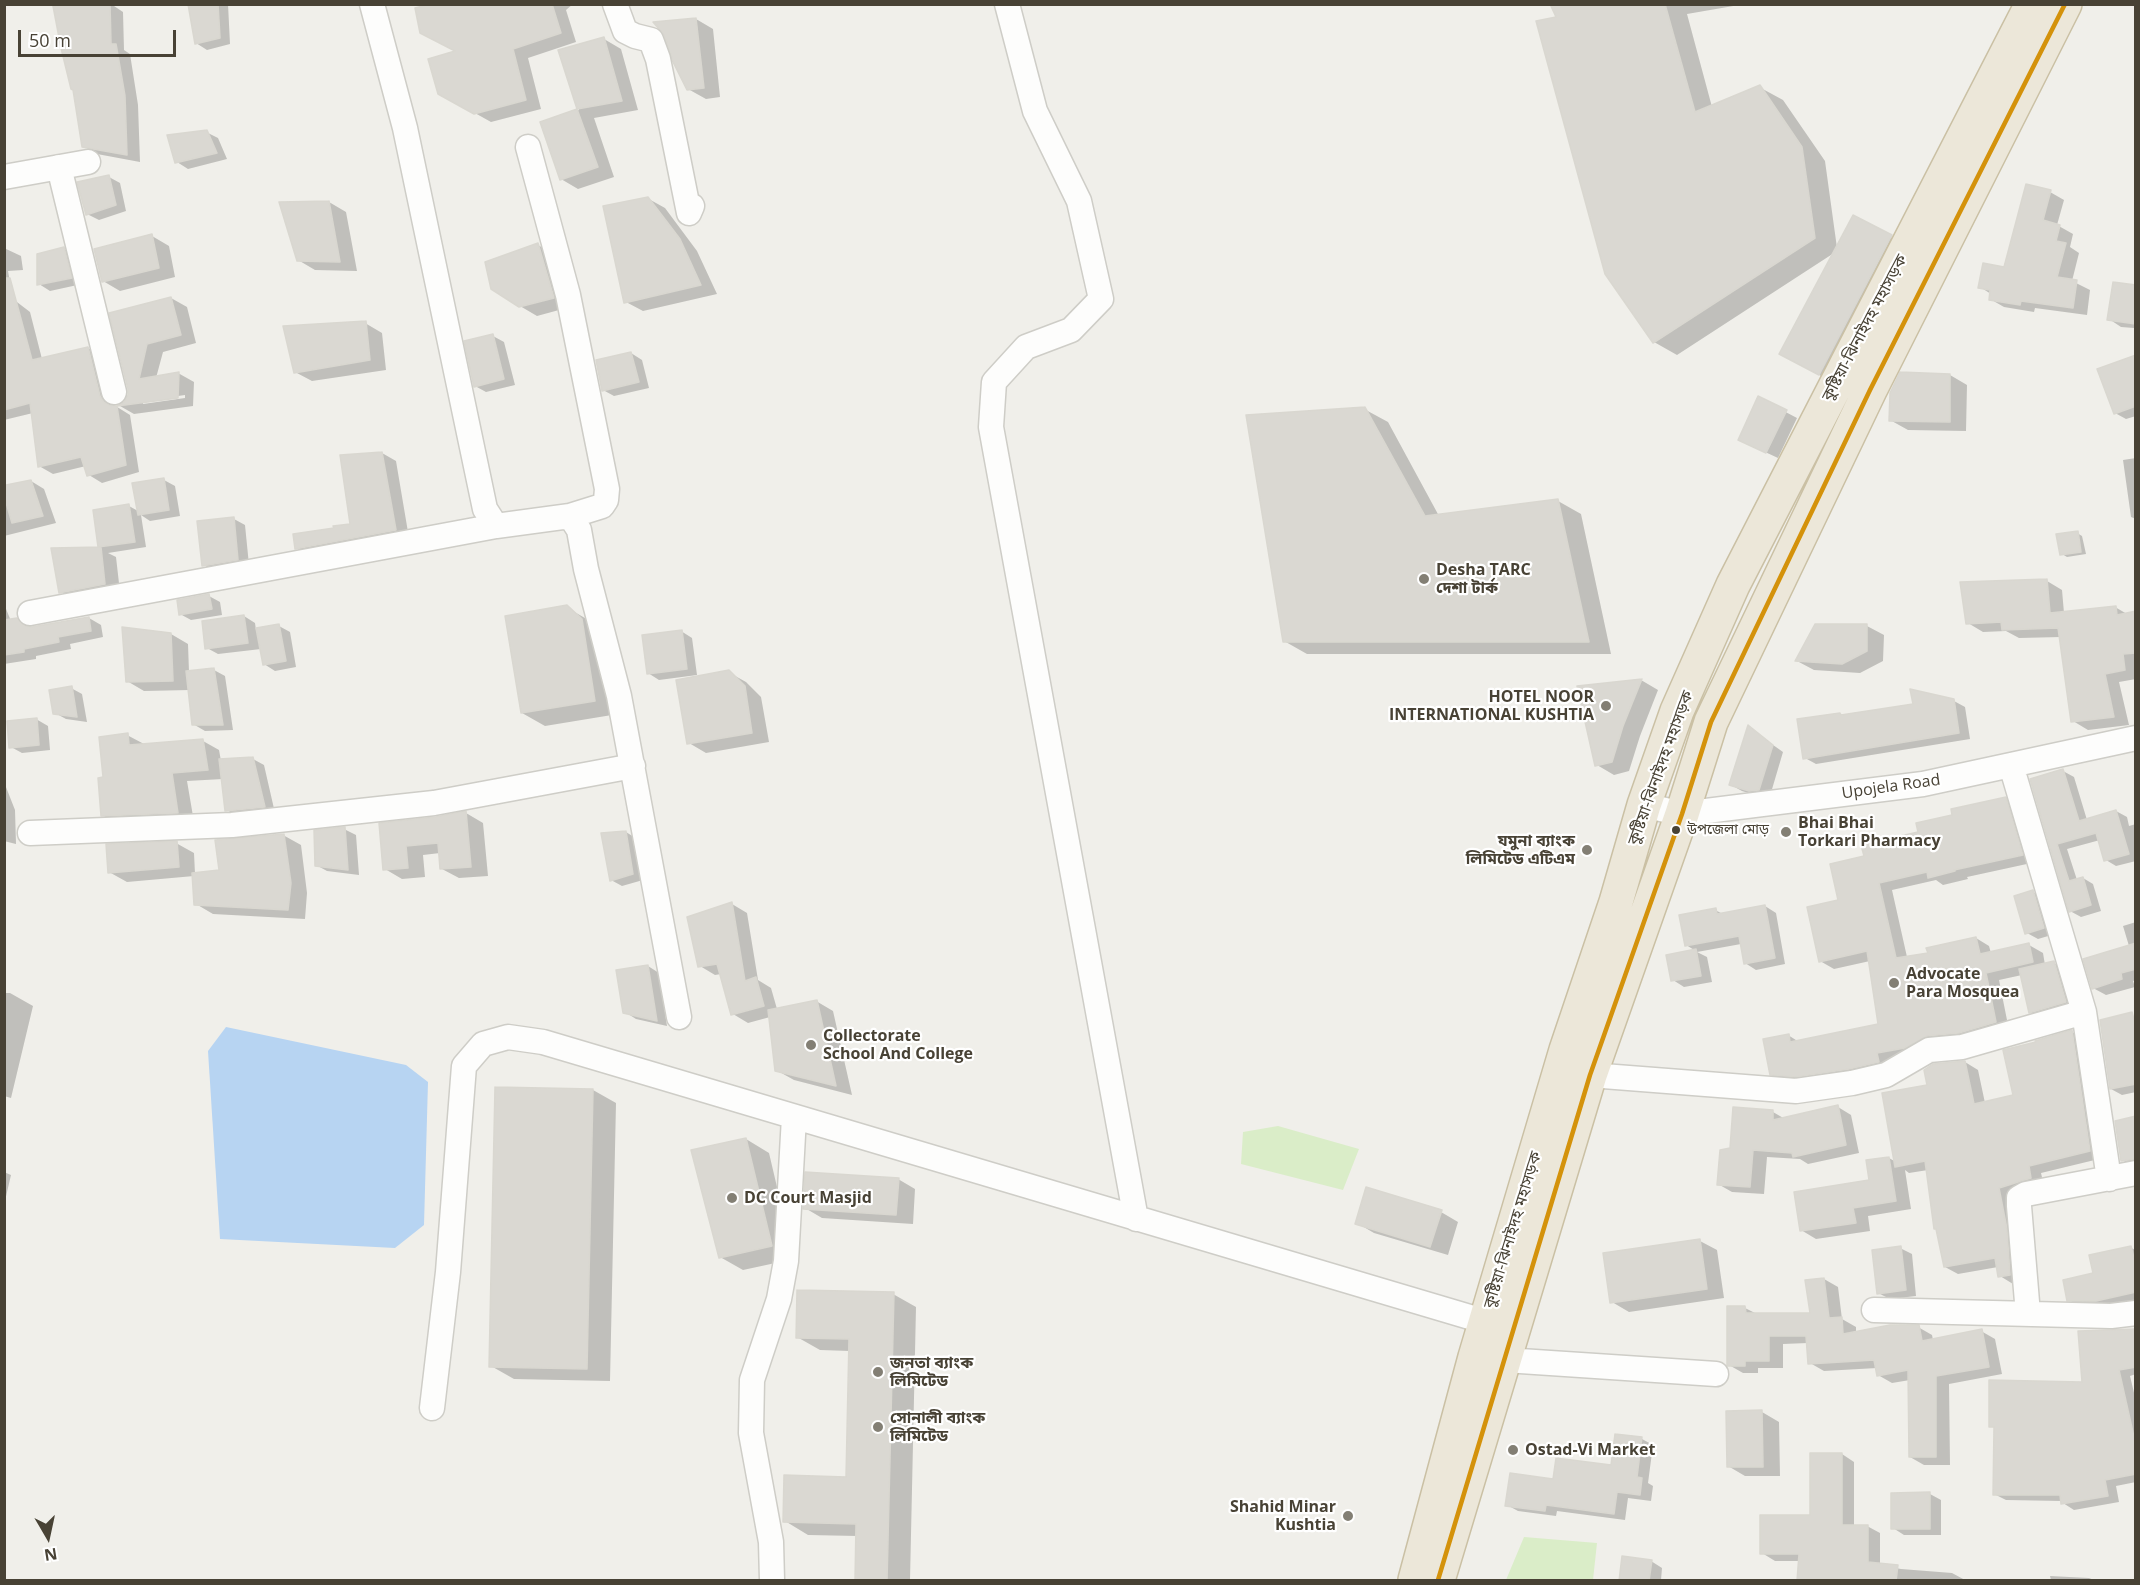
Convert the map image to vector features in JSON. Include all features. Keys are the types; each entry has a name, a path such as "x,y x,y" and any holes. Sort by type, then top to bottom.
{"highway":[{"name":"কুষ্টিয়া-ঝিনাইদহ মহাসড়ক","path":"1415,1581 1682,814 1711,722 1870,390 2032,4"},
{"name":"কুষ্টিয়া-ঝিনাইদহ মহাসড়ক","path":"1438,1581 1501,1337 1566,1050 1616,902 1644,805 1677,711 1733,585 1946,206 2065,4"}],"street":[{"path":"372,4 405,128 485,509 496,526"},
{"path":"615,4 625,31 628,34 651,40 658,59 689,213 692,206"},
{"path":"1007,4 1035,111 1079,201 1101,299 1071,330 1026,347 994,382 991,427 1136,1219"},
{"path":"30,613 496,526 570,516 602,506 606,500 607,489 568,295 528,147"},
{"path":"4,177 88,162"},
{"path":"59,167 114,392"},
{"path":"570,516 579,530 586,569 619,696 679,1017"},
{"name":"Upojela Road","path":"1644,805 1682,814 1923,784 2136,738"},
{"path":"2011,765 2084,1012 2109,1179"},
{"path":"30,833 232,825 410,806 633,766"},
{"path":"1590,1075 1796,1091 1852,1083 1886,1075 1929,1050 1962,1047 2084,1012"},
{"path":"432,1408 448,1272 464,1066 483,1044 508,1037 543,1042 1136,1219 1501,1337 1716,1374"},
{"path":"772,1581 771,1542 751,1433 752,1380 776,1308 786,1261 794,1117"},
{"path":"2028,1314 2019,1198 2026,1194 2136,1173"},
{"path":"1874,1310 2112,1316 2136,1313"}],"green space":[{"path":"1278,1126 1359,1149 1343,1190 1241,1164 1243,1132"},
{"path":"1524,1537 1597,1543 1593,1580 1506,1580"}],"water":[{"path":"226,1027 406,1065 428,1082 424,1225 395,1248 220,1239 208,1051"}],"building":[{"path":"110,4 111,44 116,44 125,96 127,155 82,147 73,90 61,48 53,6"},
{"path":"188,4 218,4 220,38 195,44"},
{"path":"430,4 552,4 561,33 513,49 526,100 474,114 438,94 428,59 455,51 420,33 415,8"},
{"path":"1550,4 1665,4 1695,112 1760,85 1802,147 1815,238 1653,343 1605,274 1536,21 1556,17"},
{"path":"696,18 704,88 687,90 673,62 664,35 653,22"},
{"path":"604,37 622,101 577,109 558,50"},
{"path":"577,109 598,167 560,180 540,122"},
{"path":"207,130 217,153 175,163 167,135"},
{"path":"109,175 116,205 86,215 77,182"},
{"path":"2026,184 2051,190 2043,220 2060,225 2056,241 2066,243 2057,277 2077,280 2073,308 2021,301 2020,305 1989,300 1990,290 1978,288 1983,263 2004,267"},
{"path":"648,197 680,239 701,285 624,303 603,206"},
{"path":"329,201 340,262 297,261 279,202"},
{"path":"1853,215 1892,235 1819,375 1779,354"},
{"path":"152,234 159,268 102,282 94,249"},
{"path":"538,243 554,298 519,307 491,289 485,262"},
{"path":"64,247 72,278 37,285 37,254"},
{"path":"4,278 10,278 32,360 88,347 100,396 109,405 117,406 126,465 87,476 81,457 38,467 30,403 4,410"},
{"path":"2113,282 2136,285 2136,324 2107,320"},
{"path":"171,297 181,335 147,344 139,379 179,372 178,398 117,406 124,402 128,389 109,313"},
{"path":"366,321 370,360 294,373 283,326"},
{"path":"493,334 504,379 474,387 464,341"},
{"path":"631,352 639,382 602,391 596,360"},
{"path":"2136,355 2136,406 2114,414 2097,369"},
{"path":"1900,372 1950,374 1950,422 1889,421 1890,393"},
{"path":"1758,396 1787,410 1766,453 1738,440"},
{"name":"Desha TARC দেশা টার্ক","path":"1365,407 1425,516 1558,499 1589,642 1283,642 1246,415"},
{"path":"382,452 396,530 295,549 293,534 350,524 340,455"},
{"path":"164,478 169,510 138,515 132,483"},
{"path":"31,480 43,516 12,523 5,499 6,485"},
{"path":"129,504 135,542 98,547 93,510"},
{"path":"234,517 238,560 202,566 197,521"},
{"path":"2078,531 2081,552 2060,555 2056,534"},
{"path":"101,547 105,584 59,593 51,548"},
{"path":"2047,579 2050,613 2116,606 2117,615 2136,611 2136,653 2123,654 2125,670 2105,674 2114,717 2071,722 2058,628 2002,630 2001,622 1966,624 1960,582"},
{"path":"209,594 212,609 179,615 177,600"},
{"path":"567,605 582,619 595,701 521,713 505,616"},
{"path":"244,615 248,643 205,649 202,621"},
{"path":"89,617 91,631 58,637 59,642 4,655 4,620 17,618 25,626 32,627"},
{"path":"279,624 286,661 263,665 256,628"},
{"path":"1815,624 1867,624 1867,651 1842,664 1795,661"},
{"path":"122,627 171,633 173,681 126,682"},
{"path":"682,630 687,669 647,674 642,635"},
{"path":"214,668 223,725 192,725 186,671"},
{"path":"729,670 745,686 752,733 687,744 676,680"},
{"name":"HOTEL NOOR INTERNATIONAL KUSHTIA","path":"1642,679 1623,726 1612,762 1595,766 1577,686"},
{"path":"72,686 77,717 53,714 49,690"},
{"path":"1910,689 1954,699 1959,733 1803,759 1797,719 1913,704"},
{"path":"37,718 39,745 9,748 7,721"},
{"path":"1748,725 1773,745 1759,790 1749,791 1729,785"},
{"path":"128,733 129,745 203,739 208,770 172,773 178,813 101,816 98,778 103,777 99,737"},
{"path":"253,757 265,807 225,811 219,759"},
{"path":"2063,769 2079,821 2116,810 2129,854 2104,861 2096,833 2057,844 2069,881 2083,877 2091,905 2069,912 2030,779"},
{"path":"2006,797 2023,855 1928,878 1927,872 1879,883 1896,958 1928,953 1926,948 1976,937 1980,954 2029,943 2033,962 1986,973 1996,1022 1959,1033 1927,1036 1905,1048 1877,1053 1879,1062 1796,1077 1770,1075 1763,1039 1789,1034 1790,1042 1878,1024 1867,951 1819,962 1807,907 1838,900 1830,864 1864,856 1861,845 1918,832 1916,823 1952,815 1951,809"},
{"path":"466,811 471,867 440,869 438,843 406,846 408,868 383,870 379,823 436,817"},
{"path":"345,827 348,870 315,866 314,830"},
{"path":"626,831 633,874 610,881 601,833"},
{"path":"284,834 291,883 288,910 194,905 192,873 219,870 215,840"},
{"path":"177,841 179,867 108,873 106,844"},
{"path":"2033,890 2044,928 2025,934 2014,896"},
{"path":"732,902 745,981 756,977 764,1006 731,1015 717,964 698,967 687,917"},
{"path":"1765,905 1775,958 1744,964 1739,936 1685,946 1679,915 1716,908 1717,914"},
{"path":"2136,943 2136,969 2121,973 2122,979 2092,989 2083,959"},
{"path":"1696,949 1701,976 1671,981 1666,955"},
{"path":"2054,961 2066,1002 2029,1013 2019,969"},
{"path":"648,965 657,1021 623,1013 616,970"},
{"path":"817,1000 836,1086 775,1071 768,1010"},
{"path":"2132,1012 2136,1027 2136,1084 2110,1089 2100,1020"},
{"path":"2072,1030 2090,1151 2029,1166 2031,1178 1999,1188 2007,1229 2010,1275 1998,1277 1995,1258 1944,1267 1936,1229 1934,1229 1925,1161 1895,1167 1882,1093 1927,1085 1924,1070 1933,1064 1965,1061 1974,1104 2013,1095 2003,1050"},
{"path":"495,1087 593,1089 587,1369 489,1367"},
{"path":"1838,1105 1846,1145 1793,1157 1792,1153 1753,1150 1750,1187 1717,1185 1720,1150 1730,1148 1733,1107 1773,1110 1773,1120"},
{"path":"2136,1116 2136,1159 2121,1161 2115,1121"},
{"name":"DC Court Masjid","path":"746,1138 772,1246 719,1258 691,1150"},
{"path":"1889,1157 1896,1201 1853,1208 1856,1223 1800,1231 1794,1192 1869,1180 1866,1160"},
{"path":"805,1172 899,1178 896,1215 803,1209"},
{"path":"1366,1187 1442,1210 1430,1247 1355,1224"},
{"path":"1700,1239 1707,1289 1610,1303 1603,1253"},
{"path":"1901,1246 1906,1290 1877,1294 1872,1250"},
{"path":"2131,1246 2136,1266 2136,1292 2096,1301 2067,1301 2063,1280 2093,1273 2089,1255"},
{"path":"1824,1278 1829,1318 1842,1317 1843,1334 1890,1325 1919,1325 1922,1341 1982,1329 1989,1367 1936,1376 1936,1457 1909,1457 1908,1370 1877,1376 1874,1360 1808,1364 1806,1336 1769,1336 1769,1361 1745,1361 1745,1366 1727,1366 1727,1306 1745,1306 1746,1313 1810,1313 1805,1280"},
{"path":"797,1290 894,1292 887,1581 855,1581 856,1524 783,1522 784,1475 846,1477 849,1339 796,1338"},
{"path":"2136,1329 2136,1367 2119,1370 2136,1446 2136,1474 2105,1480 2108,1496 2061,1504 2060,1495 1993,1495 1994,1427 1989,1427 1989,1380 2082,1382 2078,1331"},
{"path":"1762,1410 1763,1467 1727,1467 1726,1411"},
{"path":"1615,1434 1642,1437 1637,1477 1642,1478 1640,1495 1617,1492 1614,1514 1546,1505 1545,1511 1505,1506 1510,1473 1553,1479 1556,1458 1611,1465"},
{"path":"1810,1453 1842,1453 1842,1525 1868,1525 1868,1562 1898,1565 1896,1581 1797,1581 1799,1554 1760,1554 1760,1515 1810,1515"},
{"path":"1930,1492 1930,1529 1891,1529 1891,1493"},
{"path":"1622,1556 1652,1560 1649,1581 1619,1581"}],"transit line":[{"path":"1438,1580 1590,1075 1682,814 1711,722 1870,390 2065,4"}],"place":[{"name":"Desha TARC দেশা টার্ক","path":"1424,579"},
{"name":"HOTEL NOOR INTERNATIONAL KUSHTIA","path":"1606,706"},
{"name":"উপজেলা মোড়","path":"1676,830"},
{"name":"Bhai Bhai Torkari Pharmacy","path":"1786,832"},
{"name":"যমুনা ব্যাংক লিমিটেড এটিএম","path":"1587,850"},
{"name":"Advocate Para Mosquea","path":"1894,983"},
{"name":"Collectorate School And College","path":"811,1045"},
{"name":"DC Court Masjid","path":"732,1198"},
{"name":"জনতা ব্যাংক লিমিটেড","path":"878,1372"},
{"name":"সোনালী ব্যাংক লিমিটেড","path":"878,1427"},
{"name":"Ostad-Vi Market","path":"1513,1450"},
{"name":"Shahid Minar Kushtia","path":"1348,1516"}]}
